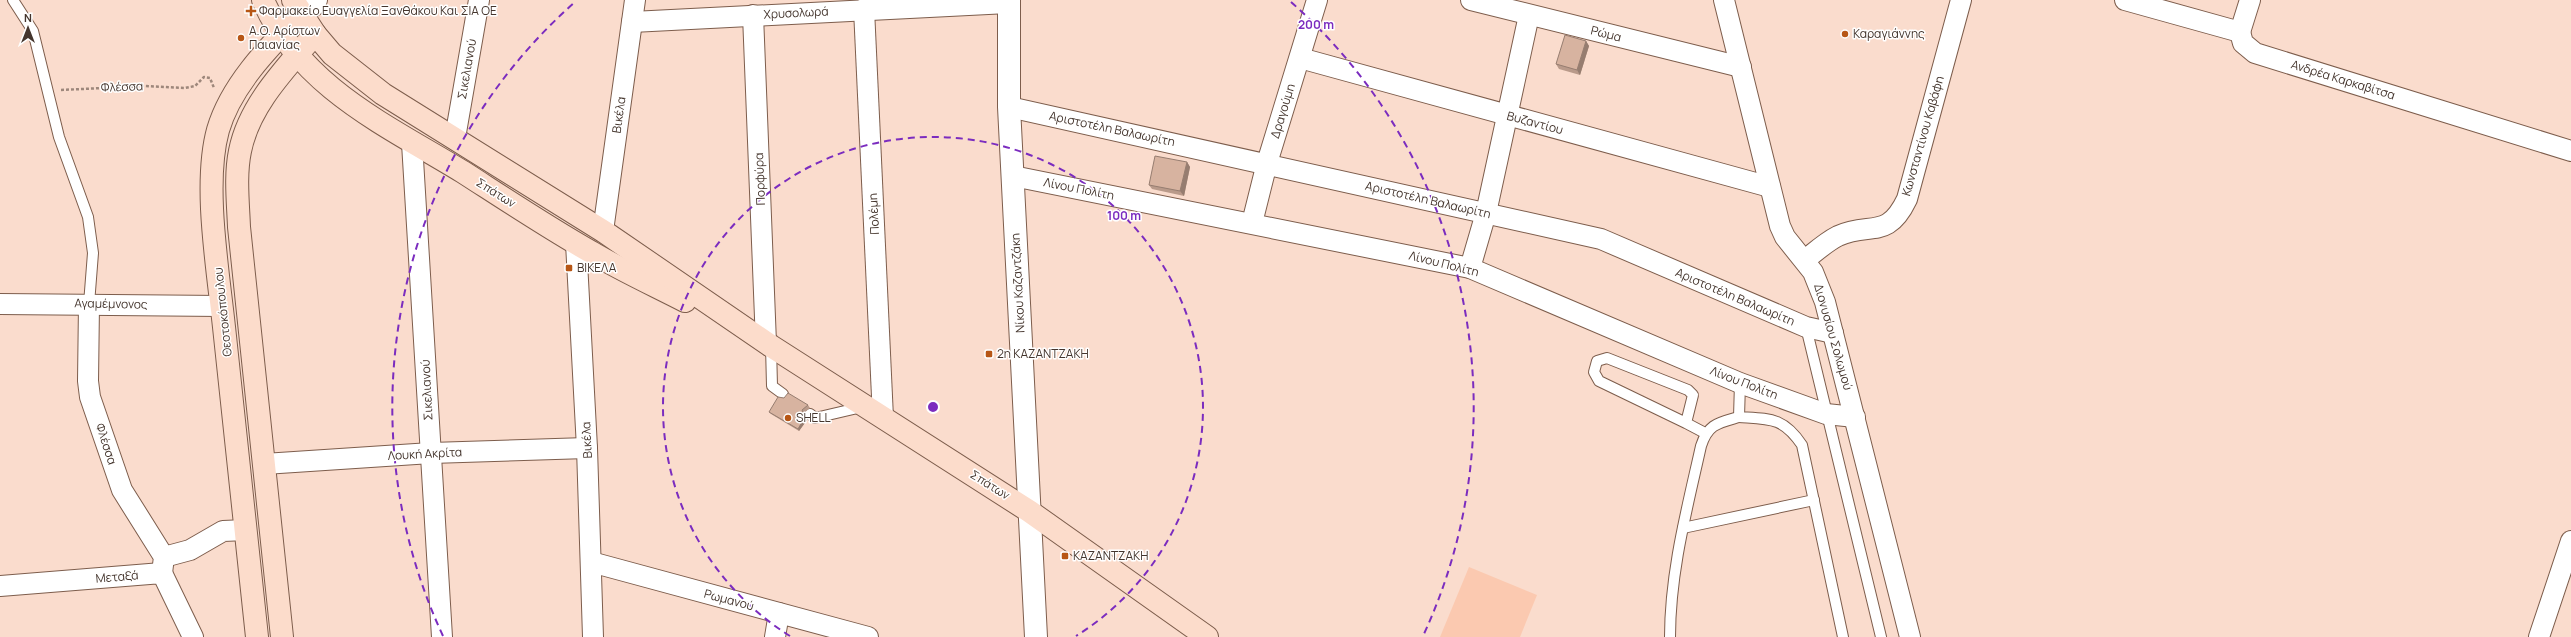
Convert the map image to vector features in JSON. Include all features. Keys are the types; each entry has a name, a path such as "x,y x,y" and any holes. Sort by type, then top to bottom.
{"main road":[{"name":"Σπάτων","path":"263,0 282,34 297,55 328,86 412,143 576,243 768,345"},
{"name":"Σπάτων","path":"304,5 315,34 332,54 356,75 603,231 768,345 1029,511 1207,637"},
{"name":"Θεοτοκόπουλου","path":"257,637 222,306 212,187 215,144 218,128 238,88 304,5"},
{"name":"Θεοτοκόπουλου","path":"282,637 239,227 238,167 244,135 260,102 315,34"}],"street":[{"name":"Σικελιανού","path":"455,138 479,0"},
{"name":"Βικέλα","path":"603,231 635,0"},
{"name":"Δραγούμη","path":"1252,223 1267,163 1317,0"},
{"name":"Ρώμα","path":"1471,0 1741,68"},
{"name":"Διονυσίου Σολωμού","path":"1724,0 1770,188 1785,237 1805,260 1819,285 1855,417 1910,637"},
{"name":"Κωνσταντίνου Καβάφη","path":"1805,260 1838,236 1889,224 1901,210 1907,199 1961,0"},
{"path":"2125,0 2240,32 2250,0"},
{"name":"Χρυσολωρά","path":"632,22 1008,2"},
{"name":"Νίκου Καζαντζάκη","path":"1008,2 1009,107 1036,637"},
{"name":"Πολέμη","path":"864,9 883,418"},
{"name":"Πορφύρα","path":"753,15 768,345"},
{"path":"1470,268 1486,213 1529,15"},
{"name":"Ανδρέα Καρκαβίτσα","path":"2240,32 2243,44 2255,53 2571,151"},
{"name":"Βυζαντίου","path":"1300,58 1770,188"},
{"name":"Αριστοτέλη Βαλαωρίτη","path":"1009,107 1267,163 1601,239 1806,327 1833,333"},
{"name":"Σικελιανού","path":"412,143 442,637"},
{"name":"Λίνου Πολίτη","path":"1013,176 1470,268 1740,383 1826,414 1855,417"},
{"name":"Βικέλα","path":"576,243 587,448 593,637"},
{"name":"Αγαμέμνονος","path":"0,304 222,306"},
{"name":"Φλέσσα","path":"89,304 88,381 90,397 122,490 163,565"},
{"name":"Λουκή Ακρίτα","path":"264,464 431,453 587,448"},
{"name":"Μεταξά","path":"0,586 163,565 223,531 246,530"},
{"path":"2539,637 2571,541"},
{"name":"Ρωμανού","path":"591,562 868,637"},
{"path":"163,565 193,637"},
{"path":"775,637 779,613"}],"lane":[{"path":"13,0 33,31 59,137 88,218 94,254 89,304"},
{"path":"1806,327 1826,414 1882,637"},
{"path":"768,345 772,386 783,394"},
{"path":"1686,423 1693,401 1692,395 1688,390 1607,358 1597,361 1594,372 1599,381 1705,433"},
{"path":"1739,417 1740,383"},
{"path":"810,414 815,418 864,406"},
{"path":"1670,637 1670,612 1683,528 1705,433 1715,424 1739,417 1774,419 1792,429 1802,445 1843,637"},
{"path":"1683,528 1814,500"}],"path":[{"name":"Φλέσσα","path":"48,91 164,86 185,88 195,86"}],"shaded area":[{"path":"1469,567 1537,595 1520,637 1440,637"}],"building":[{"path":"1565,35 1586,41 1577,70 1556,64"},
{"path":"1155,156 1187,162 1180,191 1149,185"},
{"path":"788,393 808,405 802,410 805,417 798,429 769,412 778,397 784,398"}],"place":[{"name":"Φαρμακείο Ευαγγελία Ξανθάκου Και ΣΙΑ ΟΕ","path":"251,11"},
{"name":"Καραγιάννης","path":"1845,34"},
{"name":"Α.Ο. Αρίστων Παιανίας","path":"241,38"},
{"name":"ΒΙΚΕΛΑ","path":"569,268"},
{"name":"2η ΚΑΖΑΝΤΖΑΚΗ","path":"989,354"},
{"name":"SHELL","path":"788,418"},
{"name":"ΚΑΖΑΝΤΖΑΚΗ","path":"1065,556"}]}
